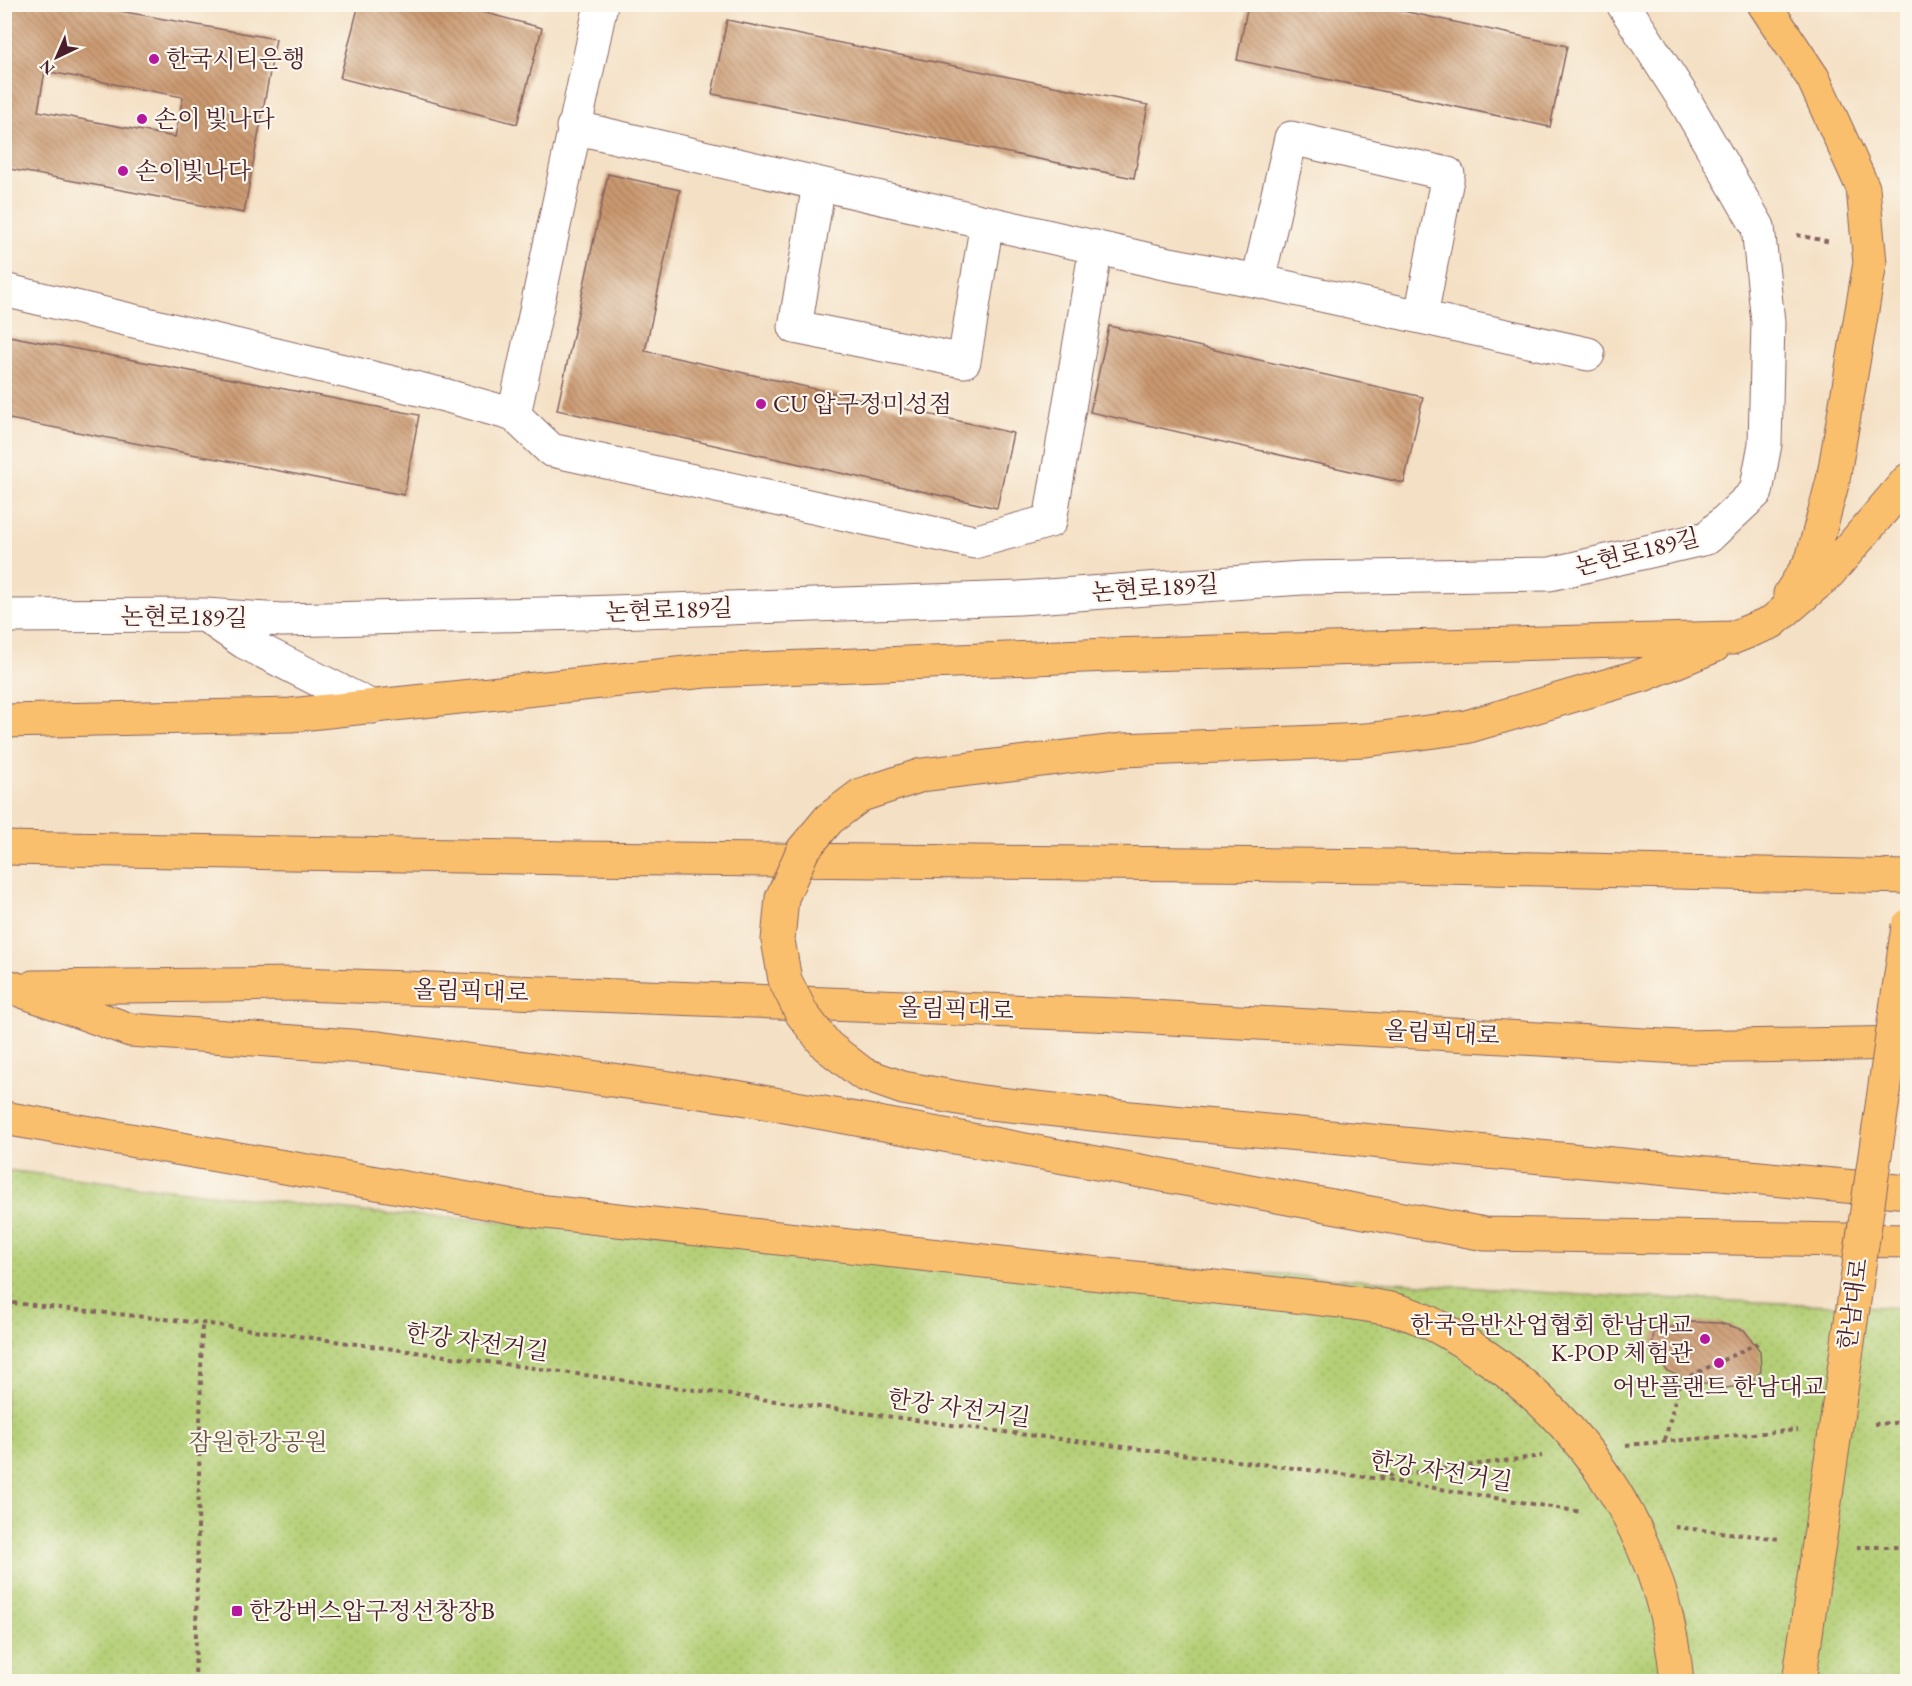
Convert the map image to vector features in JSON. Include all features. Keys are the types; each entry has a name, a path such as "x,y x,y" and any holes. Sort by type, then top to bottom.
{"main road":[{"path":"1764,4 1813,78 1863,188 1870,263 1833,480 1812,560 1772,622"},
{"path":"1908,480 1828,574 1772,622 1643,675 1466,727 1366,740 1122,750 922,775 861,795 829,819 803,850 782,898 778,940 785,980 802,1014 827,1046 863,1074 903,1088 981,1102 1119,1117 1908,1192"},
{"path":"4,721 291,715 705,671 1109,655 1732,638"},
{"path":"4,848 573,858 1395,866 1908,877"},
{"name":"한남대로","path":"1799,1682 1908,926"},
{"name":"올림픽대로","path":"8,987 301,984 1118,1015 1680,1047 1908,1043"},
{"path":"8,987 130,1030 379,1047 736,1097 1485,1234 1908,1241"},
{"path":"4,1118 537,1211 1341,1301 1400,1311 1450,1333 1497,1364 1542,1402 1582,1445 1615,1491 1641,1538 1654,1571 1670,1627 1677,1682"}],"street":[{"path":"514,415 573,127 601,4"},
{"name":"논현로189길","path":"4,616 205,615 282,620 584,613 1019,598 1302,578 1550,574 1707,538 1756,492 1765,444 1768,322 1758,227 1687,104 1623,4"},
{"path":"573,127 1096,247 1588,354"},
{"path":"1258,281 1291,138 1448,174 1421,316"},
{"path":"819,184 795,327 964,361 987,222"},
{"path":"4,290 444,395 514,415 551,450 974,542 1050,521 1096,247"},
{"path":"205,615 244,642 372,707"}],"path":[{"path":"1758,227 1837,243"},
{"name":"한강 자전거길","path":"4,1302 201,1323 996,1431 1373,1478 1593,1514"},
{"path":"195,1682 201,1323"},
{"path":"1665,1440 1680,1381 1758,1343"},
{"path":"1873,1425 1908,1422"},
{"path":"1619,1446 1665,1440 1804,1430"},
{"path":"1373,1478 1548,1455"},
{"path":"1674,1527 1792,1540"},
{"path":"1851,1546 1908,1547"}],"green space":[{"name":"잠원한강공원","path":"5,1170 365,1212 1582,1295 1907,1308 1907,1681 5,1682"}],"building":[{"path":"359,4 452,4 542,28 517,124 340,78"},
{"path":"1248,4 1370,4 1567,46 1550,127 1237,60"},
{"path":"11,5 86,5 276,39 244,213 4,168 4,43","holes":["45,71 183,97 175,137 38,111"]},
{"path":"727,20 1148,105 1134,178 712,94"},
{"path":"608,174 680,190 645,351 1013,433 997,508 557,410"},
{"path":"1109,326 1423,397 1404,483 1090,412"},
{"path":"4,335 419,415 404,495 4,418"},
{"path":"1690,1322 1720,1323 1744,1330 1760,1351 1761,1371 1748,1385 1725,1388 1686,1379 1667,1371 1652,1346 1654,1332"}],"place":[{"name":"한국시티은행","path":"154,59"},
{"name":"손이 빛나다","path":"142,119"},
{"name":"손이빛나다","path":"123,171"},
{"name":"CU 압구정미성점","path":"761,404"},
{"name":"한국음반산업협회 한남대교 K-POP 체험관","path":"1705,1339"},
{"name":"어반플랜트 한남대교","path":"1719,1363"},
{"name":"한강버스압구정선창장B","path":"237,1611"}]}
